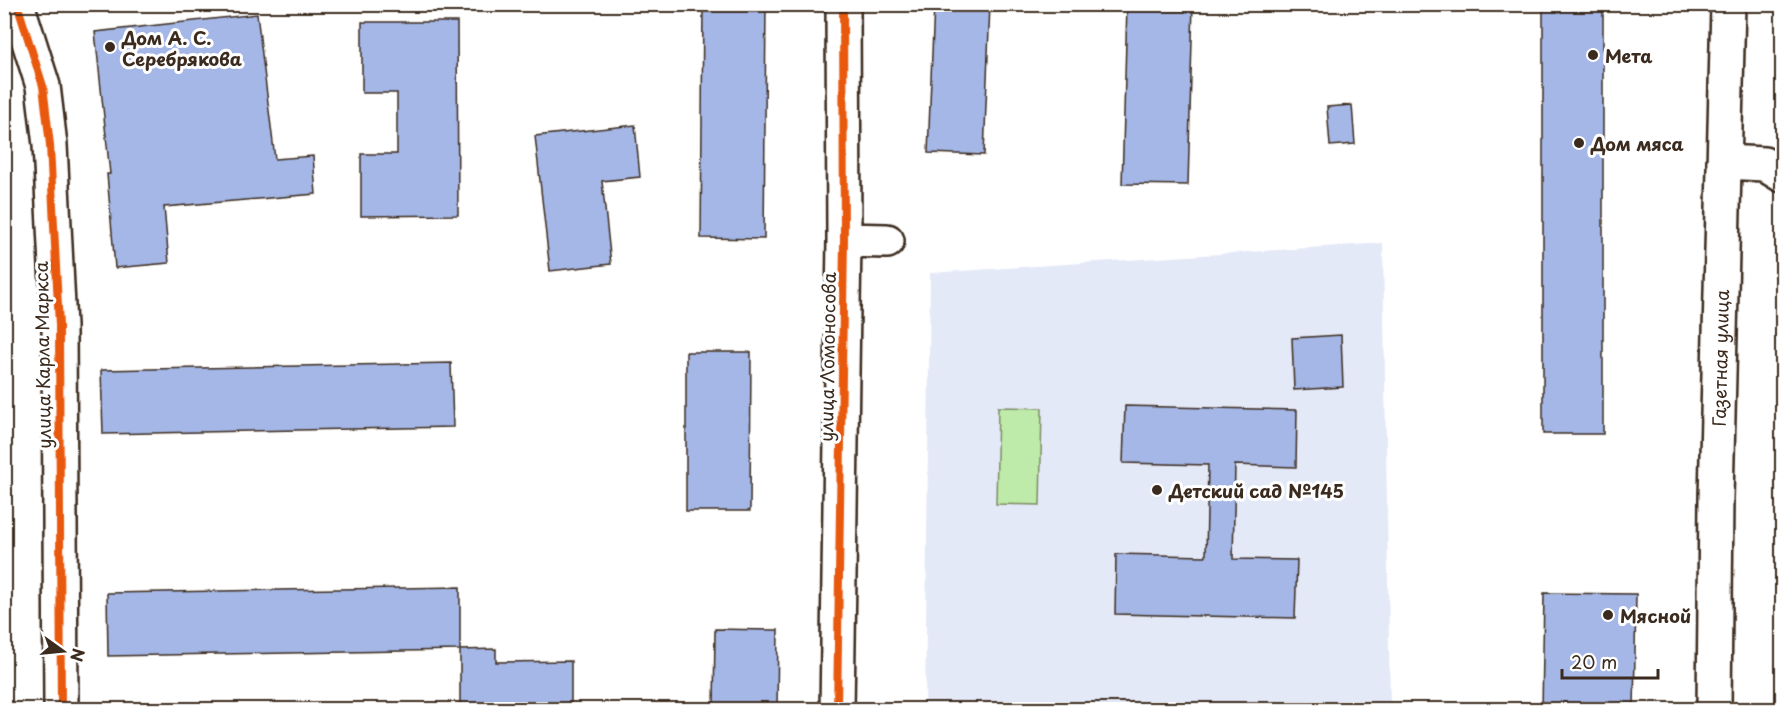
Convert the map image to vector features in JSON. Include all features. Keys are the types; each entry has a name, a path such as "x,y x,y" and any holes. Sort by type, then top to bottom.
{"street":[{"name":"улица Карла Маркса","path":"18,4 43,86 50,145 59,326 61,710"},
{"name":"улица Ломоносова","path":"837,710 844,240 843,4"},
{"name":"Газетная улица","path":"1714,710 1716,498 1728,4"},
{"path":"1724,162 1764,164 1782,175"},
{"path":"844,240 887,241"}],"shaded area":[{"name":"Детский сад №145","path":"1383,243 1390,709 1142,707 1142,710 925,710 930,273"}],"green space":[{"path":"998,407 1042,408 1040,505 996,504"}],"building":[{"path":"703,4 766,4 764,239 701,238"},
{"path":"934,4 990,4 984,155 928,153"},
{"path":"1127,4 1193,4 1188,185 1122,184"},
{"path":"1543,4 1603,4 1603,434 1543,434"},
{"path":"257,14 275,159 313,156 316,194 164,207 169,263 115,268 107,174 110,174 95,32"},
{"path":"362,22 457,22 458,215 361,216 361,154 397,154 397,93 362,93"},
{"path":"1352,105 1355,144 1330,146 1327,107"},
{"path":"635,125 640,177 602,181 611,264 550,271 535,136"},
{"path":"1341,335 1343,387 1294,390 1292,338"},
{"path":"686,352 751,352 750,511 686,511"},
{"path":"451,363 453,427 103,434 101,370"},
{"path":"1125,406 1297,410 1296,467 1235,465 1233,559 1297,560 1295,618 1115,614 1116,554 1206,556 1208,465 1123,463"},
{"path":"460,587 460,650 108,656 107,593"},
{"path":"1544,593 1636,594 1634,710 1542,710"},
{"path":"715,629 778,630 777,710 714,710"},
{"path":"496,649 496,662 571,661 571,710 460,710 460,650"}],"cycle path":[{"path":"17,4 43,86 50,145 59,326 61,710"},
{"path":"837,710 844,240 843,4"}],"place":[{"name":"Дом А. С. Серебрякова","path":"110,47"},
{"name":"Мета","path":"1593,55"},
{"name":"Дом мяса","path":"1579,143"},
{"name":"Детский сад №145","path":"1157,490"},
{"name":"Мясной","path":"1608,615"}]}
